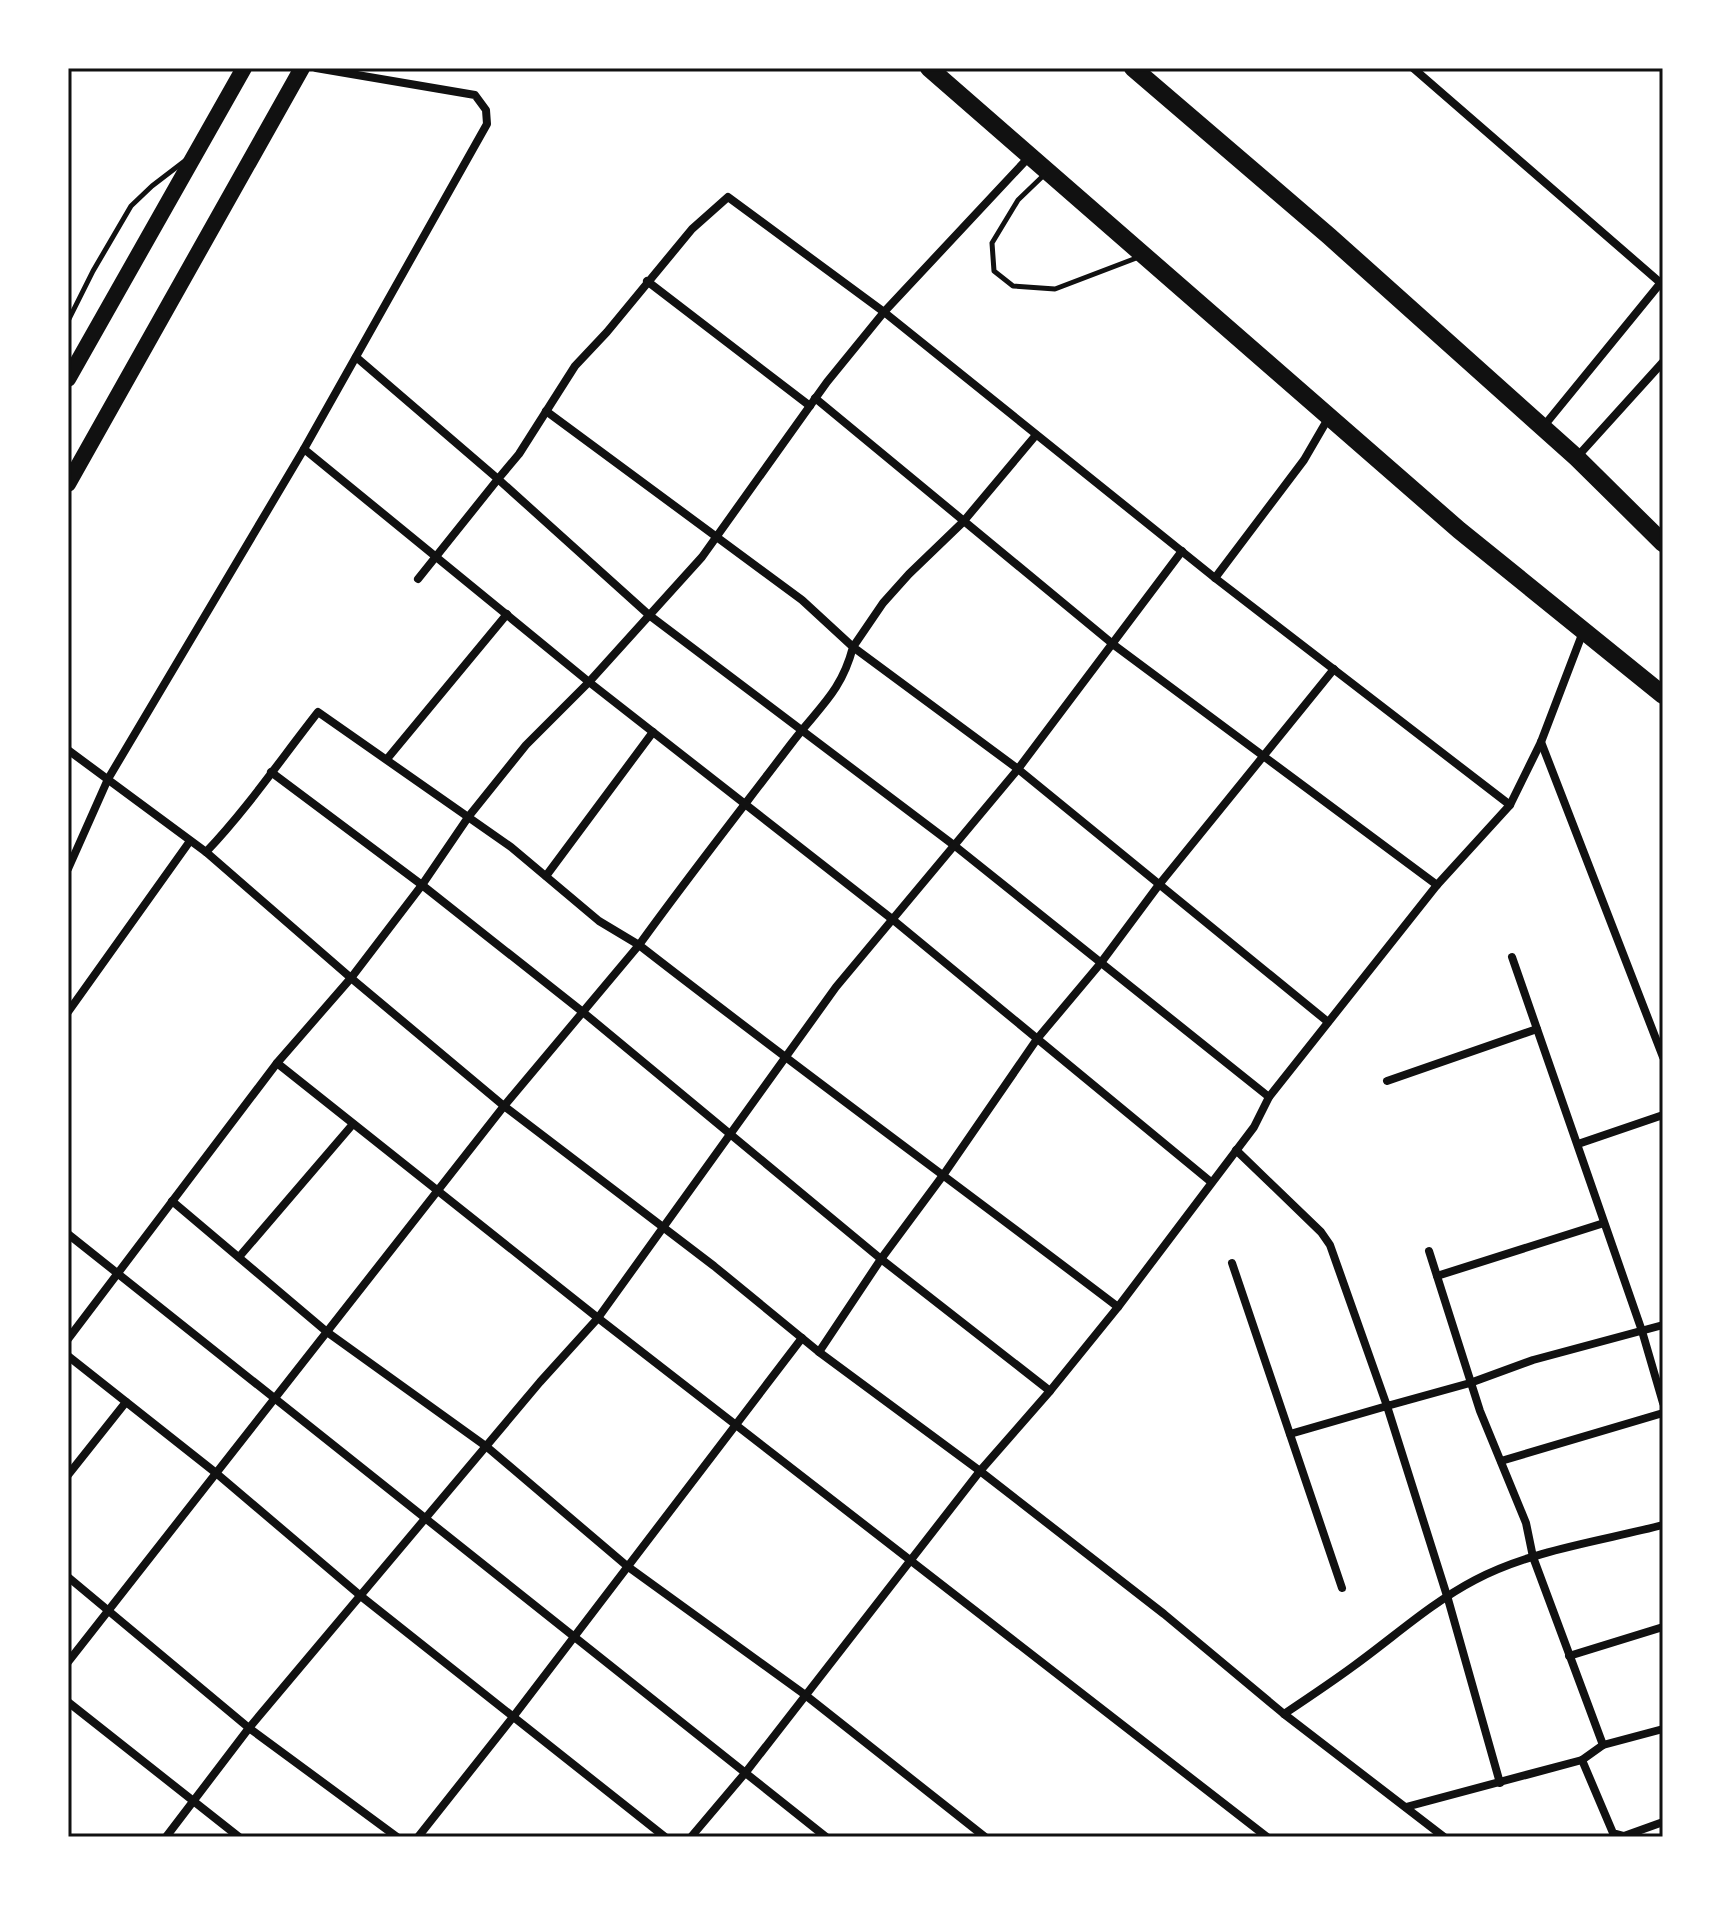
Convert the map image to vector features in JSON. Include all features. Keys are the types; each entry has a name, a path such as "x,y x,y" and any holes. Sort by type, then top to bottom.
{"highway":[{"path":"929,68 1459,530 1663,695"},
{"path":"1133,68 1329,236 1543,427 1663,543"}],"main road":[{"path":"68,377 244,68"},
{"path":"68,484 302,68"}],"street":[{"path":"237,68 244,68"},
{"path":"68,869 108,779 304,449 487,124 486,110 475,95 316,68"},
{"path":"1413,68 1662,283 1543,427"},
{"path":"68,1339 277,1063 351,978 422,885 469,816 526,745 589,682 702,557 813,402 884,312 1030,156"},
{"path":"418,579 519,454 575,366 692,229 728,197 884,312 1215,578 1510,805"},
{"path":"647,281 813,402 1114,645 1437,885"},
{"path":"356,357 649,615 955,846 1269,1097"},
{"path":"1577,458 1663,362"},
{"path":"546,411 802,600 853,647 1018,769 1328,1022"},
{"path":"1215,578 1304,460 1329,417"},
{"path":"68,1662 504,1106 639,945 693,870 840,682 846,673 853,647 883,603 963,522 1036,435"},
{"path":"304,449 589,682 892,919 1211,1182"},
{"path":"166,1837 249,1728 540,1382 598,1318 836,987 1018,769 1182,551"},
{"path":"387,759 507,614"},
{"path":"691,1837 746,1772 980,1471 1118,1307 1254,1127 1269,1097 1328,1022 1437,885 1510,805 1541,742 1583,632"},
{"path":"819,1352 1037,1039 1334,669"},
{"path":"206,852 235,822 318,712 469,816 599,921 639,945 1118,1307"},
{"path":"546,876 653,732"},
{"path":"1541,742 1663,1057"},
{"path":"68,750 206,852 504,1106 665,1228 819,1352 980,1471 1164,1614 1284,1714 1444,1837"},
{"path":"271,772 422,885 584,1013 881,1259 1050,1391"},
{"path":"68,1012 190,841"},
{"path":"1512,957 1642,1331 1663,1403"},
{"path":"1387,1081 1537,1029"},
{"path":"277,1063 598,1318 1267,1837"},
{"path":"1578,1144 1663,1115"},
{"path":"239,1257 353,1124"},
{"path":"1236,1150 1321,1232 1330,1245 1387,1406 1448,1599 1500,1783"},
{"path":"172,1201 327,1332 487,1447 627,1566 804,1694 985,1837"},
{"path":"1437,1276 1604,1223"},
{"path":"68,1234 826,1837"},
{"path":"1429,1251 1470,1383 1526,1523 1533,1557 1603,1745"},
{"path":"1232,1263 1342,1588"},
{"path":"1290,1434 1470,1383 1533,1360 1663,1325"},
{"path":"418,1837 802,1338"},
{"path":"68,1356 216,1473 362,1597 665,1837"},
{"path":"68,1475 126,1402"},
{"path":"1501,1461 1663,1413"},
{"path":"1284,1714 1357,1664 1424,1610 1448,1599 1474,1581 1533,1557 1663,1525"},
{"path":"68,1577 249,1728 397,1837"},
{"path":"1569,1656 1663,1627"},
{"path":"68,1702 239,1837"},
{"path":"1406,1807 1582,1760 1603,1745 1663,1729"},
{"path":"1582,1760 1613,1833 1624,1836 1663,1822"}],"lane":[{"path":"68,321 131,206 196,152"},
{"path":"1047,171 1018,200 992,243 994,271 1013,286 1055,289 1144,256"}]}
